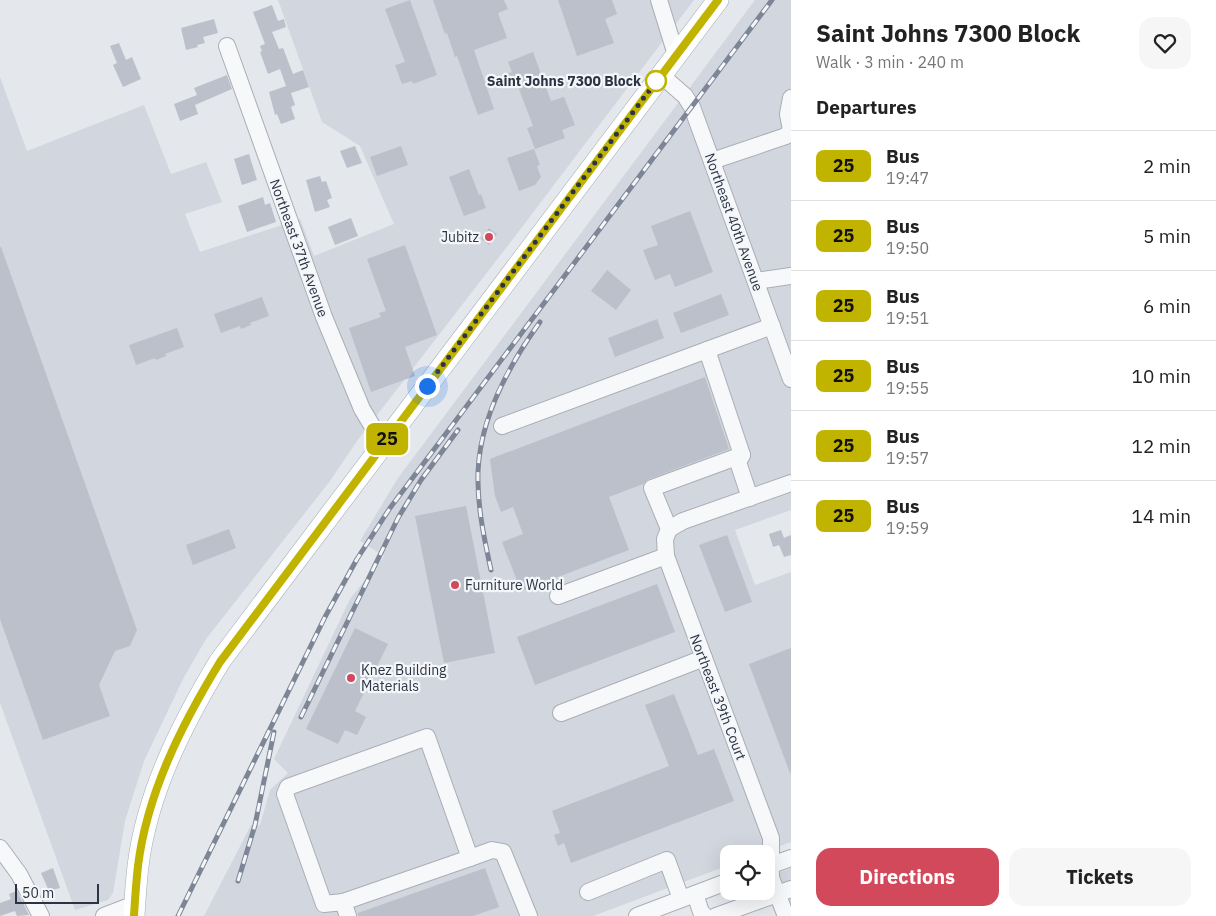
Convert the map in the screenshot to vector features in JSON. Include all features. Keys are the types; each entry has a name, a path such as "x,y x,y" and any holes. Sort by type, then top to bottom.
{"main road":[{"path":"134,910 138,865 149,815 166,764 180,732 220,662 718,0"}],"street":[{"path":"659,0 676,55"},
{"name":"Northeast 37th Avenue","path":"227,46 324,317 362,409 383,444"},
{"name":"Northeast 40th Avenue","path":"661,75 688,99 791,379"},
{"path":"712,161 786,136 791,130 788,114 791,98"},
{"path":"756,281 791,276"},
{"path":"502,426 772,326"},
{"path":"706,350 742,455 738,462 750,498"},
{"path":"742,455 652,488 669,530 683,521 791,484"},
{"name":"Northeast 39th Court","path":"669,530 665,539 666,556 771,838 770,845"},
{"path":"558,596 666,556"},
{"path":"561,713 704,658"},
{"path":"470,858 427,737 288,787 285,794 324,904 345,909 492,850 503,852 529,916"},
{"path":"0,848 20,874 41,916"},
{"path":"775,864 791,858"},
{"path":"588,892 667,860 688,897 705,916"},
{"path":"637,916 654,913 720,885"},
{"path":"716,916 784,891"},
{"name":"Northeast 39th Court","path":"784,891 786,916"},
{"path":"104,916 134,910"}],"shaded area":[{"path":"278,0 694,0 357,441 330,481 206,639 183,679 144,761 125,821 113,893 108,900 75,910 0,703 0,77 27,151 144,105 171,174 206,162 222,202 185,214 200,252 300,219 314,256 394,224 360,146 322,122"},
{"path":"755,0 791,0 791,510 735,530 755,585 791,572 791,842 775,848 775,845 720,845 720,868 593,916 204,916 251,825 260,825 270,790 288,773 274,759 350,599 384,556 360,541 398,478"},
{"path":"791,868 791,916 776,916 770,900 775,900 775,874"}],"building":[{"path":"410,0 437,75 413,84 412,81 402,84 395,65 405,62 385,9"},
{"path":"433,0 504,0 508,9 498,13 507,38 474,50 494,109 478,115 457,56 455,57 447,33 445,34"},
{"path":"558,0 612,0 617,14 605,19 614,43 577,56"},
{"path":"272,5 278,21 284,19 286,27 272,32 279,49 283,48 293,74 303,70 309,87 291,93 295,105 291,107 295,119 281,124 277,114 275,115 269,92 286,86 280,69 268,74 260,52 262,51 260,46 265,44 253,12"},
{"path":"214,19 218,33 203,37 205,43 186,50 181,28"},
{"path":"119,43 126,60 132,57 141,79 123,87 113,65 117,63 110,46"},
{"path":"533,52 551,101 564,97 575,125 562,130 565,138 535,149 527,128 533,126 517,84 511,86 507,74 512,72 508,62"},
{"path":"227,75 232,89 195,105 198,114 180,121 174,104 197,95 194,88"},
{"path":"355,146 362,163 347,168 340,151"},
{"path":"401,146 408,165 377,176 370,157"},
{"path":"534,149 540,165 537,166 541,177 535,185 519,191 507,158"},
{"path":"249,154 257,180 242,185 234,159"},
{"path":"469,169 486,208 464,216 449,177"},
{"path":"320,176 322,182 326,181 332,198 327,200 330,207 315,212 306,180"},
{"path":"263,197 265,205 270,203 276,222 247,232 238,206"},
{"path":"690,211 713,272 675,287 670,274 655,280 643,250 658,245 651,226"},
{"path":"351,218 358,236 335,245 328,227"},
{"name":"Jubitz","path":"489,228 497,234 489,245 481,239"},
{"path":"405,245 437,335 405,347 415,376 371,392 349,328 381,317 379,313 386,311 367,259"},
{"path":"0,247 137,630 130,646 115,651 99,685 110,716 43,740 0,619"},
{"path":"607,270 631,290 616,310 591,291"},
{"path":"721,294 729,315 681,333 673,313"},
{"path":"262,297 269,316 250,323 251,325 241,329 240,326 221,333 214,314"},
{"path":"657,319 664,338 615,357 608,338"},
{"path":"177,328 184,347 165,354 166,356 156,360 155,358 136,365 129,345"},
{"path":"705,377 729,449 649,479 643,484 609,497 629,550 521,591 502,542 523,534 513,507 501,512 495,496 490,459"},
{"name":"Furniture World","path":"466,506 495,653 444,663 415,516"},
{"path":"229,529 236,548 193,565 186,545"},
{"path":"781,530 784,538 791,535 791,555 784,557 779,545 773,547 769,534"},
{"path":"727,535 752,602 725,612 699,545"},
{"path":"657,584 675,632 535,685 517,637"},
{"name":"Knez Building Materials","path":"355,628 388,644 355,711 366,717 357,735 345,730 338,744 306,729"},
{"path":"791,648 791,773 790,773 749,664"},
{"path":"674,694 698,755 714,749 734,801 571,863 564,843 558,846 554,835 560,833 552,811 669,766 645,705"},
{"path":"53,868 60,888 49,891 41,873"},
{"path":"485,868 499,907 473,916 358,916 358,913"},
{"path":"17,891 29,915 17,916 15,911 0,916 0,903 11,899 9,894"}],"railway":[{"path":"178,916 325,617 357,559 390,508 772,0"},
{"path":"491,570 479,497 478,472 484,431 498,392 507,374 540,322"},
{"path":"301,717 398,518 421,480 458,430"},
{"path":"238,881 255,825 274,732"}],"bus line":[{"name":"25","path":"134,916 138,865 149,815 166,764 180,732 220,662 718,0"}],"place":[{"name":"Saint Johns 7300 Block","path":"656,81"},
{"name":"Jubitz","path":"489,237"},
{"name":"Furniture World","path":"455,585"},
{"name":"Knez Building Materials","path":"351,678"}],"route":[{"path":"427,386 661,75 656,81"}]}
